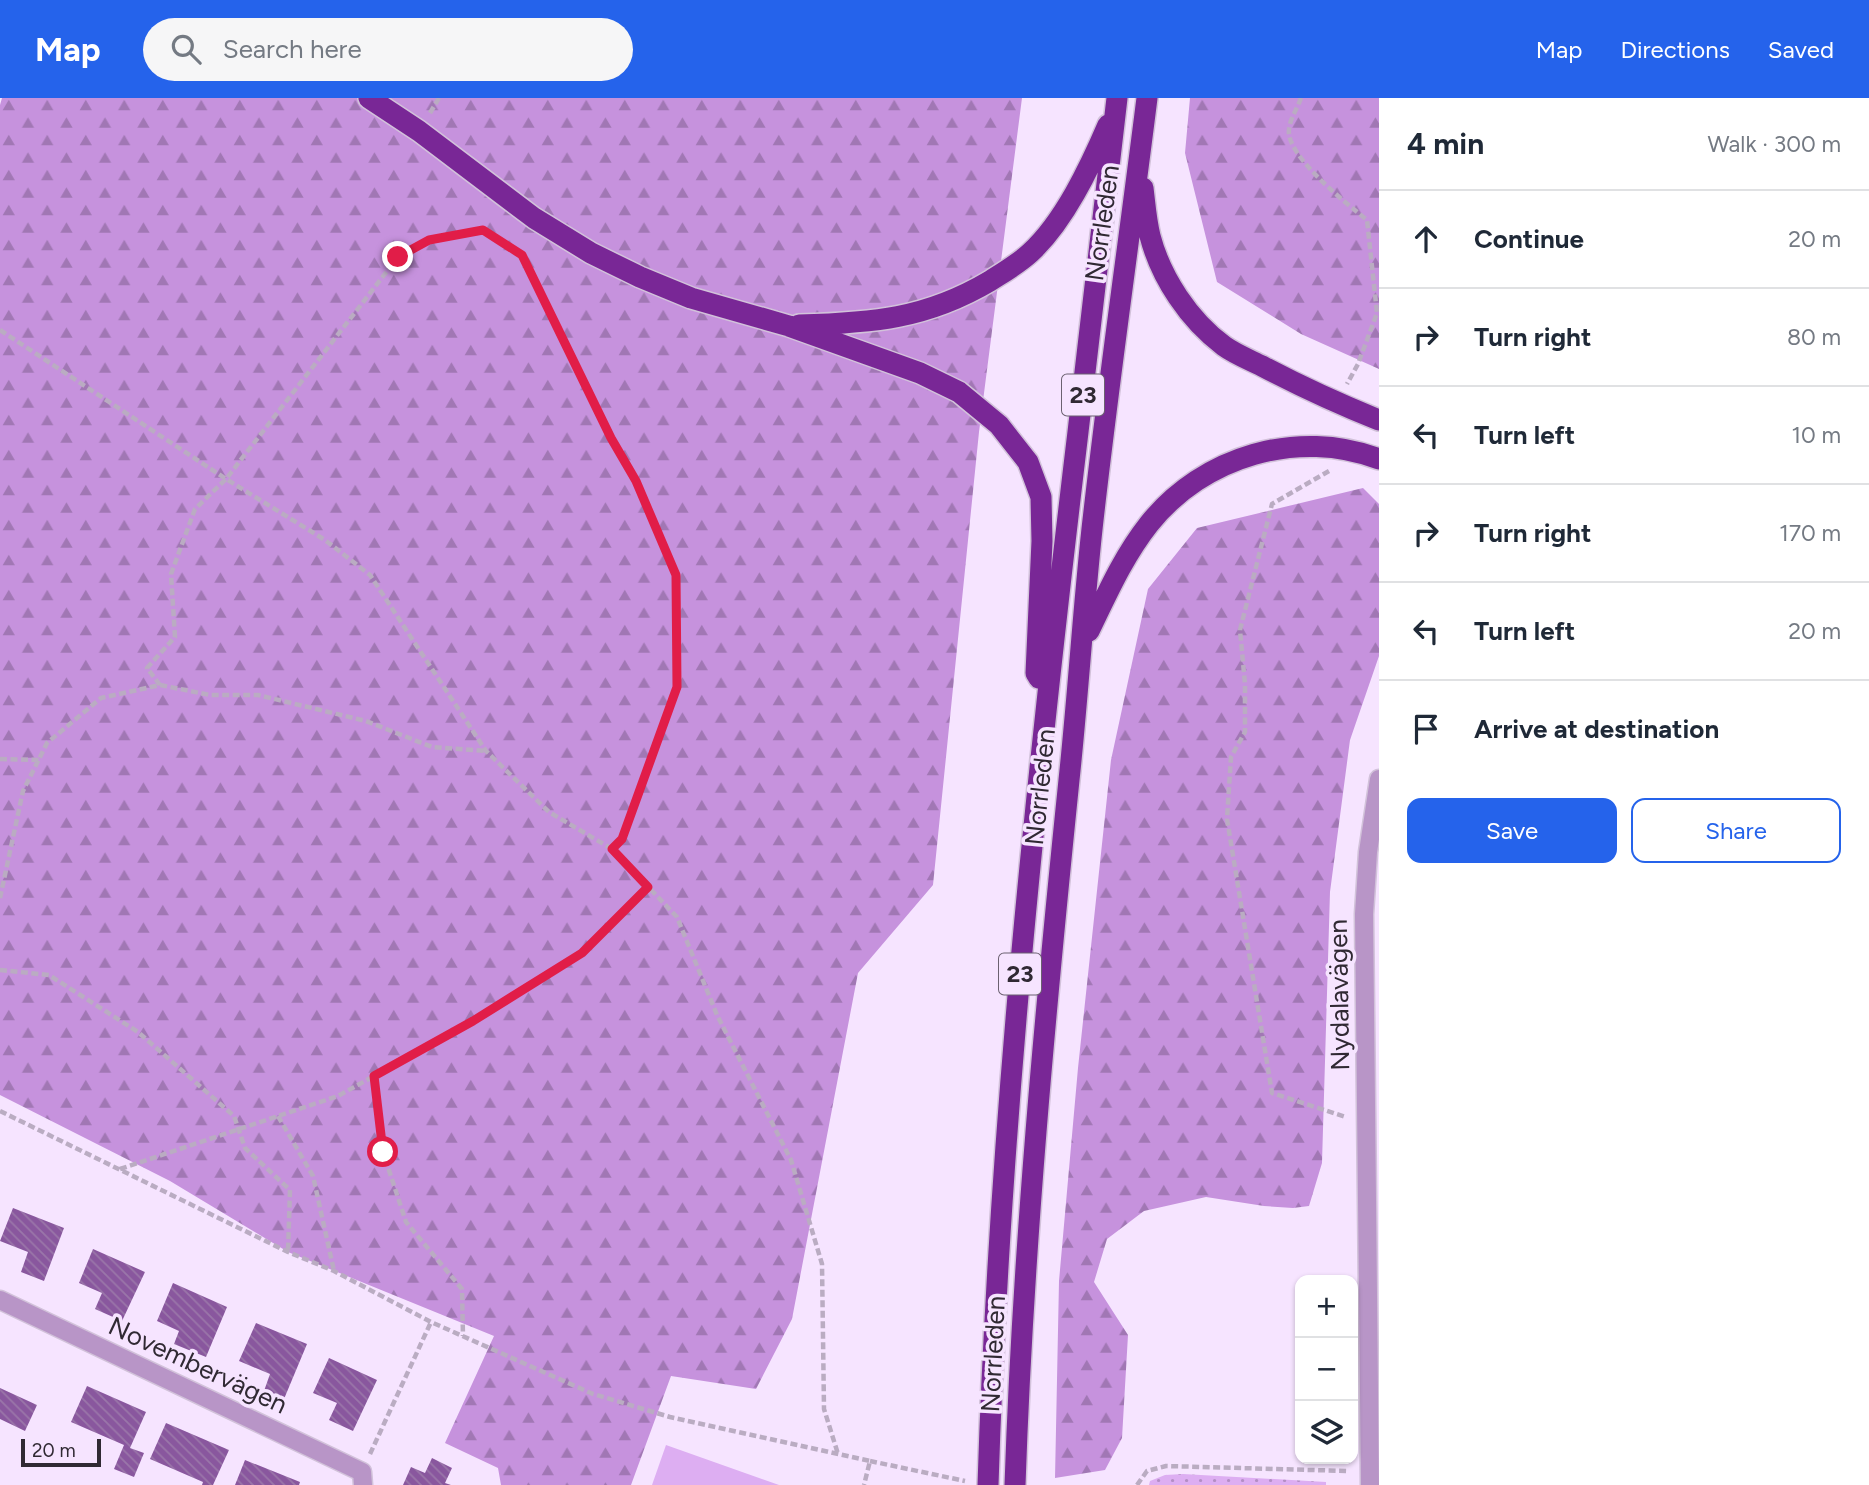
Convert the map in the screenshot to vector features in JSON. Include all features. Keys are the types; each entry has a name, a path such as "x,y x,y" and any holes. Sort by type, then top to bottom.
{"highway":[{"path":"369,98 419,131 534,218 591,253 691,298 789,326 920,373 959,392 999,425 1028,462 1041,497 1042,541 1036,673 1047,692"},
{"name":"Norrleden","path":"1015,1485 1026,1259 1046,1003 1095,505 1147,98"},
{"path":"789,326 889,320 923,312 982,286 1008,270 1031,253 1068,203 1090,163 1117,101"},
{"name":"Norrleden","path":"980,1484 1017,999 1047,692 1117,101"},
{"path":"1140,156 1150,236 1168,280 1184,305 1225,347 1285,379 1379,420"},
{"path":"1083,642 1130,550 1150,524 1184,489 1216,469 1269,450 1308,445 1347,449 1379,459"}],"street":[{"name":"Nydalavägen","path":"1370,1478 1373,1211 1367,1124 1364,914 1368,852 1379,779"},
{"name":"Novembervägen","path":"0,1300 362,1478"}],"path":[{"path":"1301,98 1289,129 1290,142 1304,162 1367,220 1377,313 1358,363 1347,382 1352,409"},
{"path":"160,685 147,667 174,637 171,574 195,509 226,479 398,257 429,240 483,230 522,255 611,438 636,481 676,575 677,687 622,839 612,849"},
{"path":"0,330 226,479 326,540 370,575 486,751 549,813 612,849 677,917 717,1015 791,1160 822,1264 824,1409 838,1454"},
{"path":"1347,449 1342,464 1272,504 1240,630 1245,684 1245,732 1231,757 1227,819 1272,1093 1367,1124"},
{"path":"0,898 23,791 38,760 47,743 101,698 160,685 210,695 258,695 366,721 432,747 486,751"},
{"path":"0,759 38,760"},
{"path":"120,1169 338,1096 473,1021 582,953 648,887"},
{"path":"0,970 49,975 138,1032 234,1116 245,1147 290,1190 288,1252"},
{"path":"374,1076 383,1152 407,1222 463,1289 463,1336"},
{"path":"0,1111 288,1252 334,1270 431,1322 593,1394 670,1417 980,1484"},
{"path":"278,1116 313,1176 334,1270"},
{"path":"362,1478 431,1322"},
{"path":"864,1485 870,1461"},
{"path":"1137,1485 1147,1471 1166,1466 1370,1478"}],"shaded area":[{"path":"666,1445 779,1485 652,1485"},
{"path":"1165,1475 1326,1482 1326,1485 1149,1485 1150,1481"}],"green space":[{"path":"2,98 1022,98 979,432 933,885 858,973 792,1319 756,1389 671,1376 631,1485 501,1485 498,1468 445,1443 494,1336 288,1252 170,1181 0,1095"},
{"path":"1190,98 1379,98 1379,369 1301,334 1217,282 1185,153"},
{"path":"1363,488 1379,504 1379,656 1350,740 1330,892 1322,1163 1309,1206 1264,1206 1206,1197 1144,1211 1107,1239 1094,1282 1128,1335 1122,1438 1105,1470 1055,1478 1059,1281 1078,1068 1111,760 1148,589 1197,528"}],"building":[{"path":"13,1208 64,1228 44,1281 21,1272 28,1252 0,1241"},
{"path":"93,1249 145,1272 122,1321 95,1309 102,1293 79,1283"},
{"path":"173,1283 227,1307 206,1357 174,1344 179,1331 157,1321"},
{"path":"256,1323 307,1344 284,1399 264,1391 270,1374 239,1361"},
{"path":"329,1358 377,1380 353,1431 329,1420 337,1403 313,1393"},
{"path":"87,1386 146,1412 130,1448 144,1453 134,1477 114,1469 124,1445 71,1422"},
{"path":"0,1388 37,1405 25,1431 0,1419"},
{"path":"166,1423 229,1450 213,1485 202,1485 203,1482 150,1459"},
{"path":"432,1458 452,1468 445,1483 451,1485 403,1485 411,1467 425,1473"},
{"path":"245,1460 300,1482 299,1485 235,1485"}],"route":[{"path":"383,1152 374,1076 473,1021 582,953 648,887 612,849 622,839 677,687 676,575 636,481 611,438 522,255 483,230 429,240 398,257"}]}
